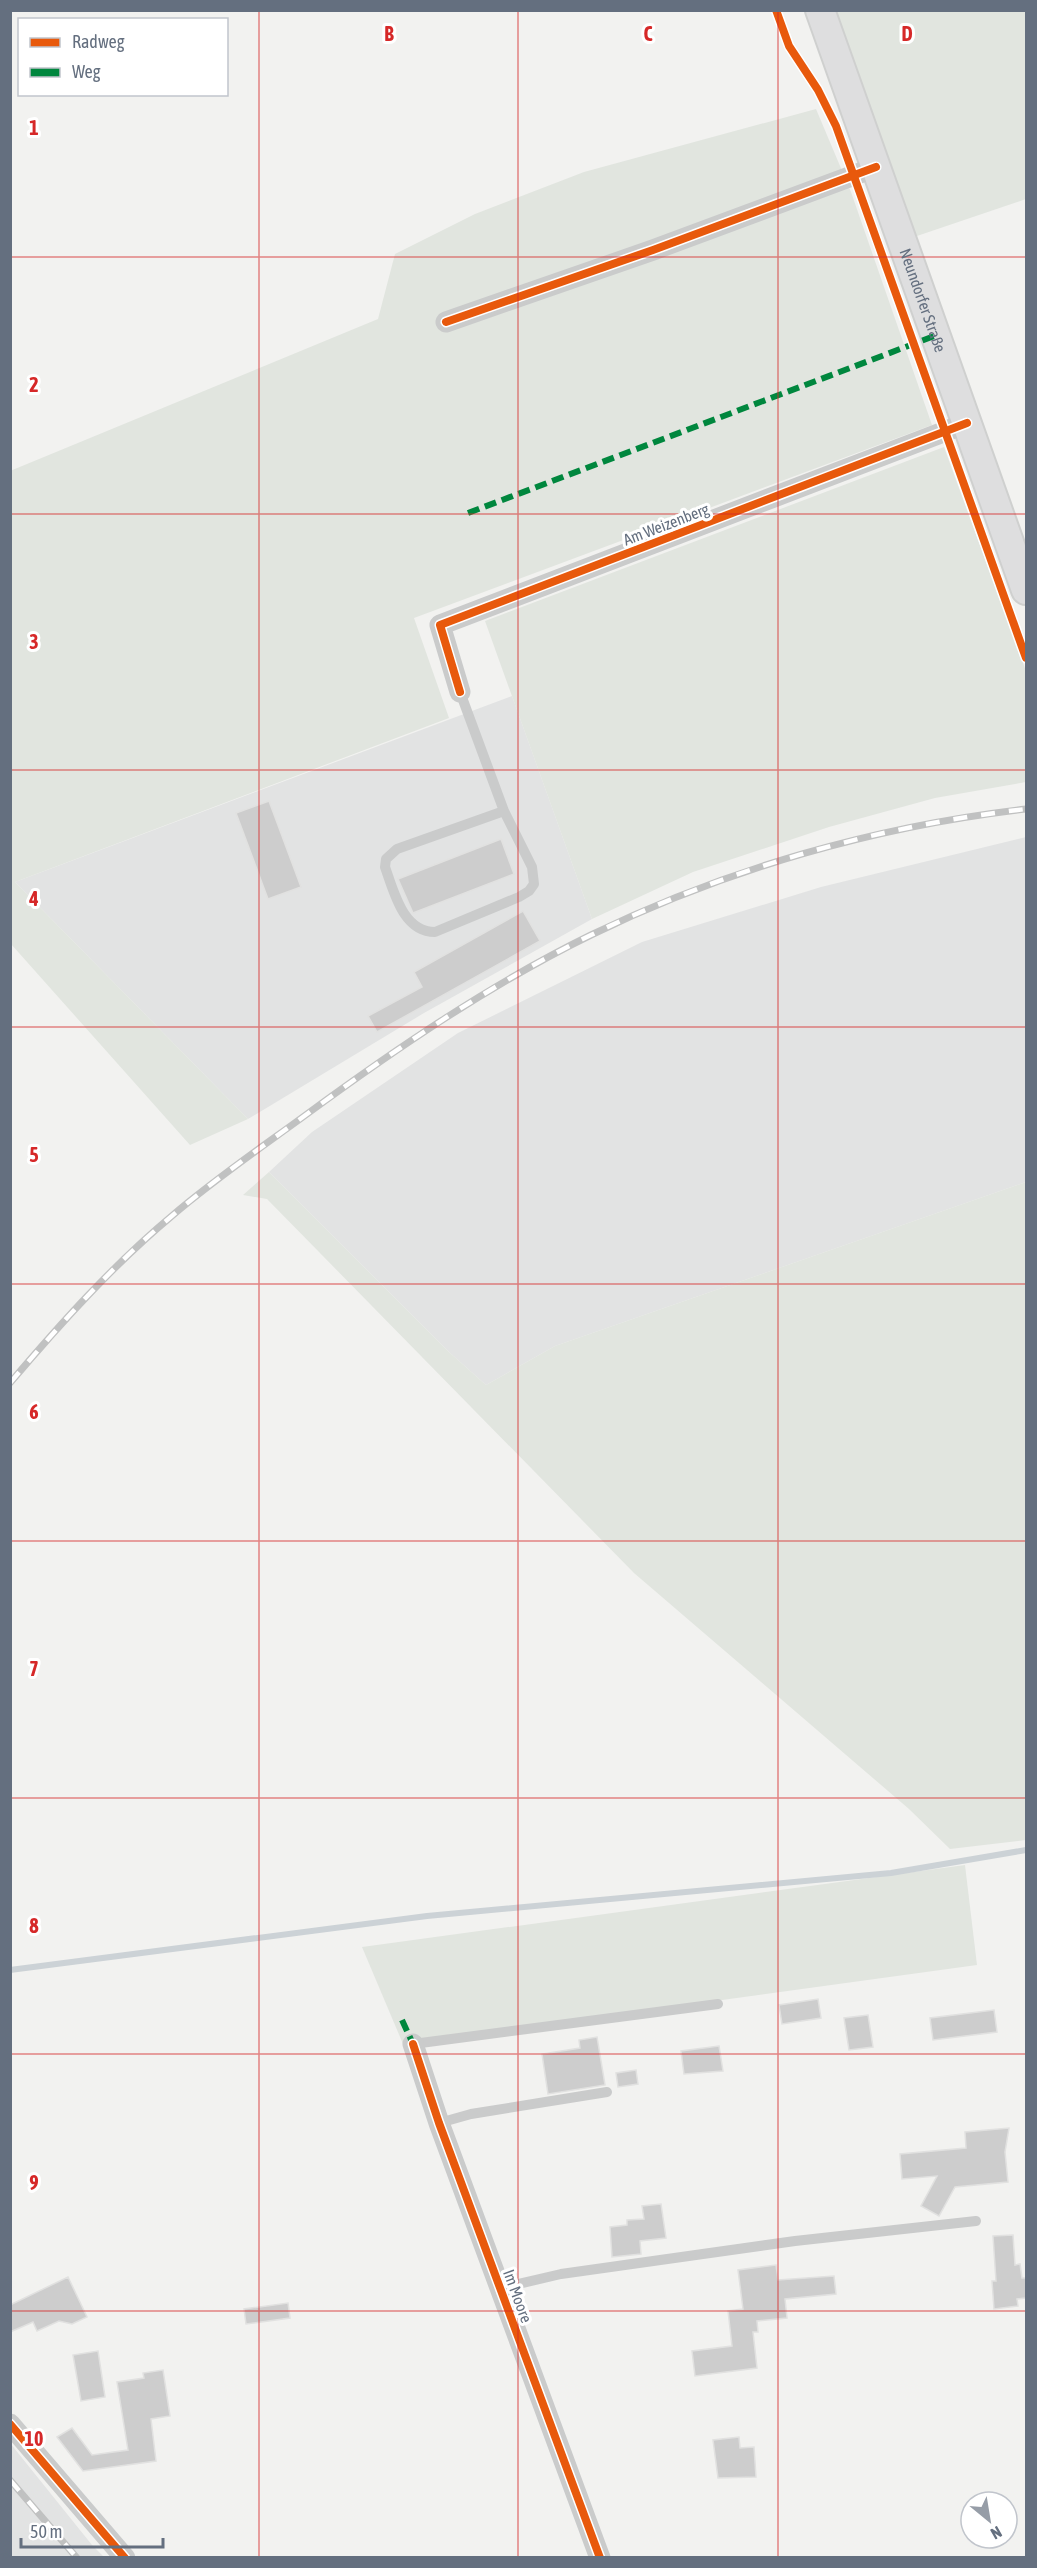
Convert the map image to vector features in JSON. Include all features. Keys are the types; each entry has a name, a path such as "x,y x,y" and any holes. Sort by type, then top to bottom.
{"main road":[{"name":"Neundorfer Straße","path":"820,10 1026,590"}],"street":[{"path":"446,322 653,250 876,167"},
{"name":"Am Weizenberg","path":"460,692 440,625 967,423"},
{"name":"Im Moore","path":"413,2044 439,2123 600,2558"},
{"path":"10,2424 125,2558"}],"lane":[{"path":"460,692 504,811 535,877 529,891 435,932 427,932 408,921 385,867 386,859 397,849 504,811"},
{"path":"413,2044 718,2004"},
{"path":"439,2123 463,2115 607,2092"},
{"path":"501,2288 561,2274 795,2241 976,2221"}],"shaded area":[{"path":"833,11 1026,11 1026,199 914,237"},
{"path":"816,109 851,192 932,425 414,618 449,718 15,882 248,1119 190,1145 11,944 10,471 378,319 395,254 475,214 584,172"},
{"path":"944,447 1026,671 1026,782 935,798 829,827 693,872 592,919 485,621"},
{"path":"512,696 592,919 424,1013 248,1119 15,882"},
{"path":"1026,837 1026,1182 555,1346 486,1385 449,1352 269,1172 312,1132 458,1033 642,942 821,887"},
{"path":"269,1172 449,1352 486,1385 555,1346 1026,1182 1026,1840 950,1849 909,1809 634,1573 267,1199 243,1195"},
{"path":"965,1865 977,1965 403,2044 362,1947"},
{"path":"10,2443 92,2545 104,2557 11,2557"}],"building":[{"path":"269,801 301,887 268,899 236,813"},
{"path":"501,839 514,874 413,913 398,879"},
{"path":"523,911 540,941 377,1032 368,1016 422,987 414,972"},
{"path":"818,1999 821,2018 782,2024 779,2005"},
{"path":"994,2010 997,2032 933,2040 930,2018"},
{"path":"868,2015 873,2047 849,2050 844,2018"},
{"path":"597,2037 605,2085 548,2094 542,2054 580,2048 579,2040"},
{"path":"719,2046 723,2071 684,2074 681,2051"},
{"path":"636,2070 638,2084 618,2087 616,2073"},
{"path":"1009,2128 1005,2152 1008,2182 955,2187 939,2216 921,2206 937,2176 902,2179 900,2154 966,2148 965,2132"},
{"path":"661,2204 666,2238 640,2241 641,2254 612,2257 610,2227 627,2225 627,2220 644,2219 642,2206"},
{"path":"1013,2235 1015,2265 1020,2264 1022,2278 1026,2278 1026,2298 1017,2299 1018,2306 994,2309 992,2281 996,2281 993,2236"},
{"path":"776,2265 778,2280 834,2276 836,2294 785,2299 787,2318 757,2321 758,2332 753,2332 757,2368 695,2376 692,2351 732,2346 728,2311 743,2309 738,2270"},
{"path":"68,2277 87,2317 72,2324 59,2321 37,2331 33,2322 10,2332 10,2305"},
{"path":"288,2303 290,2318 246,2324 244,2309"},
{"path":"98,2351 105,2397 81,2401 73,2355"},
{"path":"163,2370 170,2416 151,2419 156,2461 83,2471 57,2437 72,2428 92,2455 128,2450 117,2382 144,2378 143,2373"},
{"path":"739,2437 740,2448 754,2447 756,2477 718,2478 713,2440"}],"waterway":[{"path":"10,1970 427,1916 891,1873 1026,1850"}],"railway":[{"path":"10,1383 109,1274 189,1202 375,1065 445,1018 517,974 642,911 749,871 858,839 914,827 1026,809"},
{"path":"10,2480 77,2558"}],"marked path":[{"path":"468,513 937,335"},
{"path":"402,2020 413,2044"}],"cycle path":[{"path":"776,10 789,46 818,90 836,126 1026,658"},
{"path":"446,322 653,250 876,167"},
{"path":"460,692 440,625 967,423"},
{"path":"413,2044 439,2123 600,2558"},
{"path":"10,2424 125,2558"}]}
